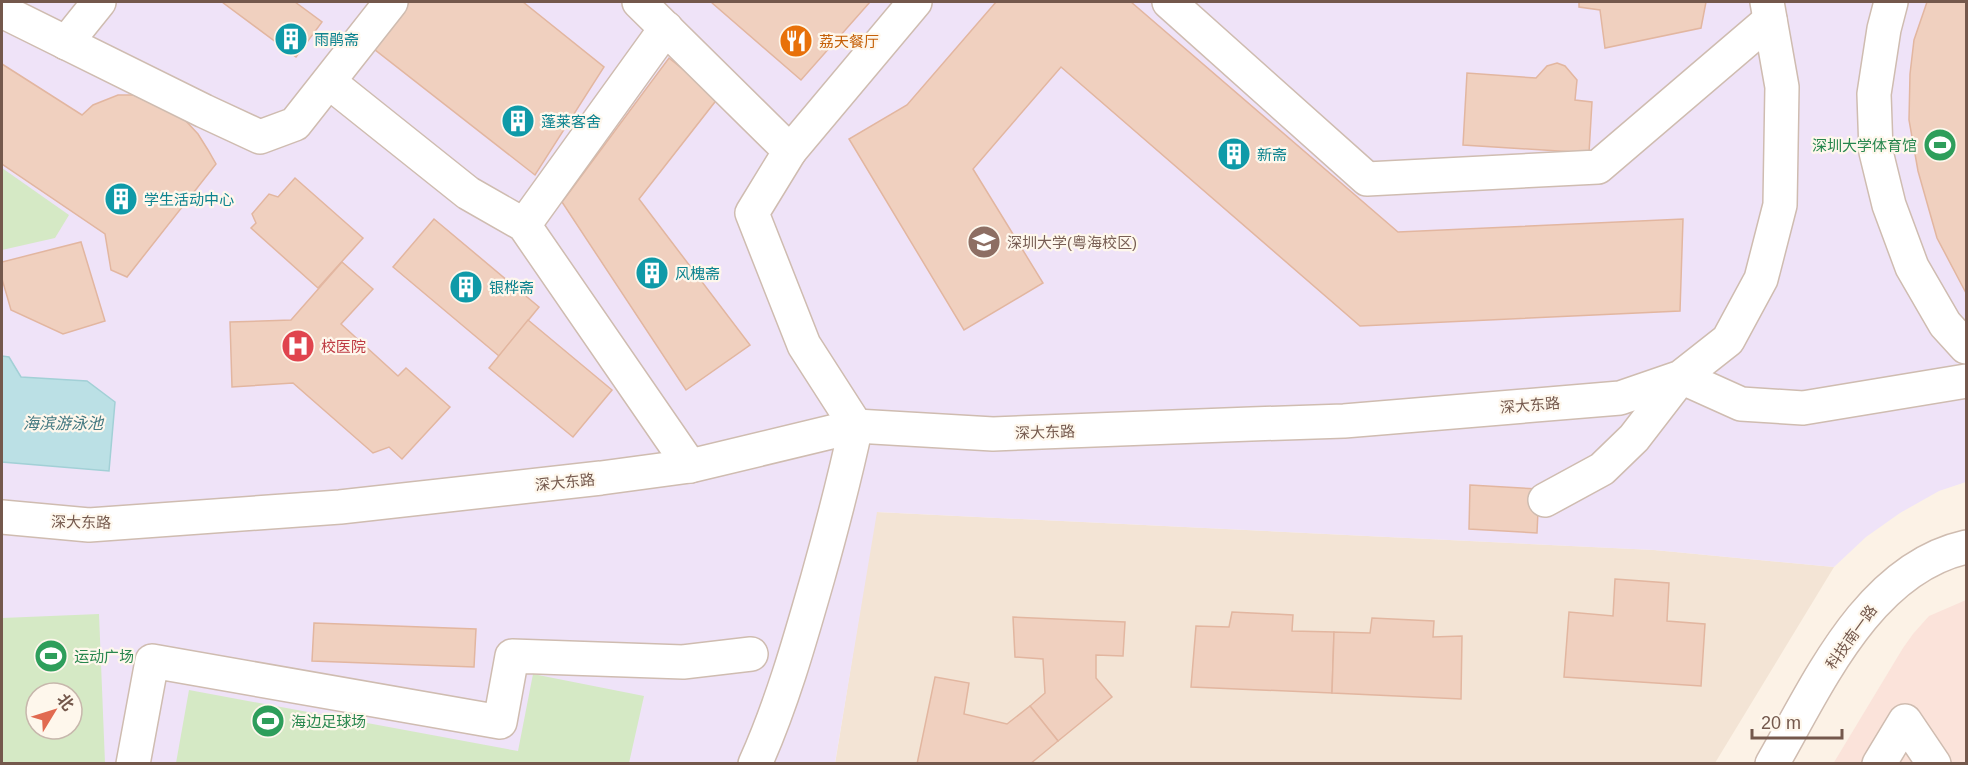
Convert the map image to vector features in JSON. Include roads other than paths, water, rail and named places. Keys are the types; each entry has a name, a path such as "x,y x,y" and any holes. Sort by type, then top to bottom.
{"street":[{"path":"66,43 99,2"},
{"path":"2,11 260,137 295,124 391,2"},
{"path":"639,2 790,152"},
{"path":"754,764 781,698 798,648 844,481 856,426 804,345 752,213 790,152 915,2"},
{"path":"1169,2 1367,179 1598,167 1768,11"},
{"path":"1891,2 1884,29 1874,94 1876,152 1889,205 1912,267 1945,324 1966,347"},
{"name":"深大东路","path":"2,517 89,525 329,508 601,478 690,465 856,426 993,434 1344,421 1620,398 1681,377 1728,340 1761,279 1780,205 1782,87 1768,11"},
{"path":"524,225 666,28"},
{"path":"329,82 468,193 524,225 690,465"},
{"path":"1545,500 1602,469 1635,438 1681,377 1741,404 1803,408 1966,381"},
{"name":"科技南一路","path":"1772,764 1838,651 1862,618 1883,595 1908,574 1932,559 1966,547"},
{"path":"133,764 152,661 500,722 513,656 683,662 751,654"},
{"path":"1879,764 1905,721 1934,764"}],"water":[{"name":"海滨游泳池","path":"2,356 9,357 21,377 87,381 115,402 109,471 2,462"}],"place":[{"name":"雨鹃斋","path":"291,39"},
{"name":"荔天餐厅","path":"796,41"},
{"name":"蓬莱客舍","path":"518,121"},
{"name":"深圳大学体育馆","path":"1940,145"},
{"name":"新斋","path":"1234,154"},
{"name":"学生活动中心","path":"121,199"},
{"name":"深圳大学(粤海校区)","path":"984,242"},
{"name":"风槐斋","path":"652,273"},
{"name":"银桦斋","path":"466,287"},
{"name":"校医院","path":"298,346"},
{"name":"运动广场","path":"51,656"},
{"name":"海边足球场","path":"268,721"}]}
